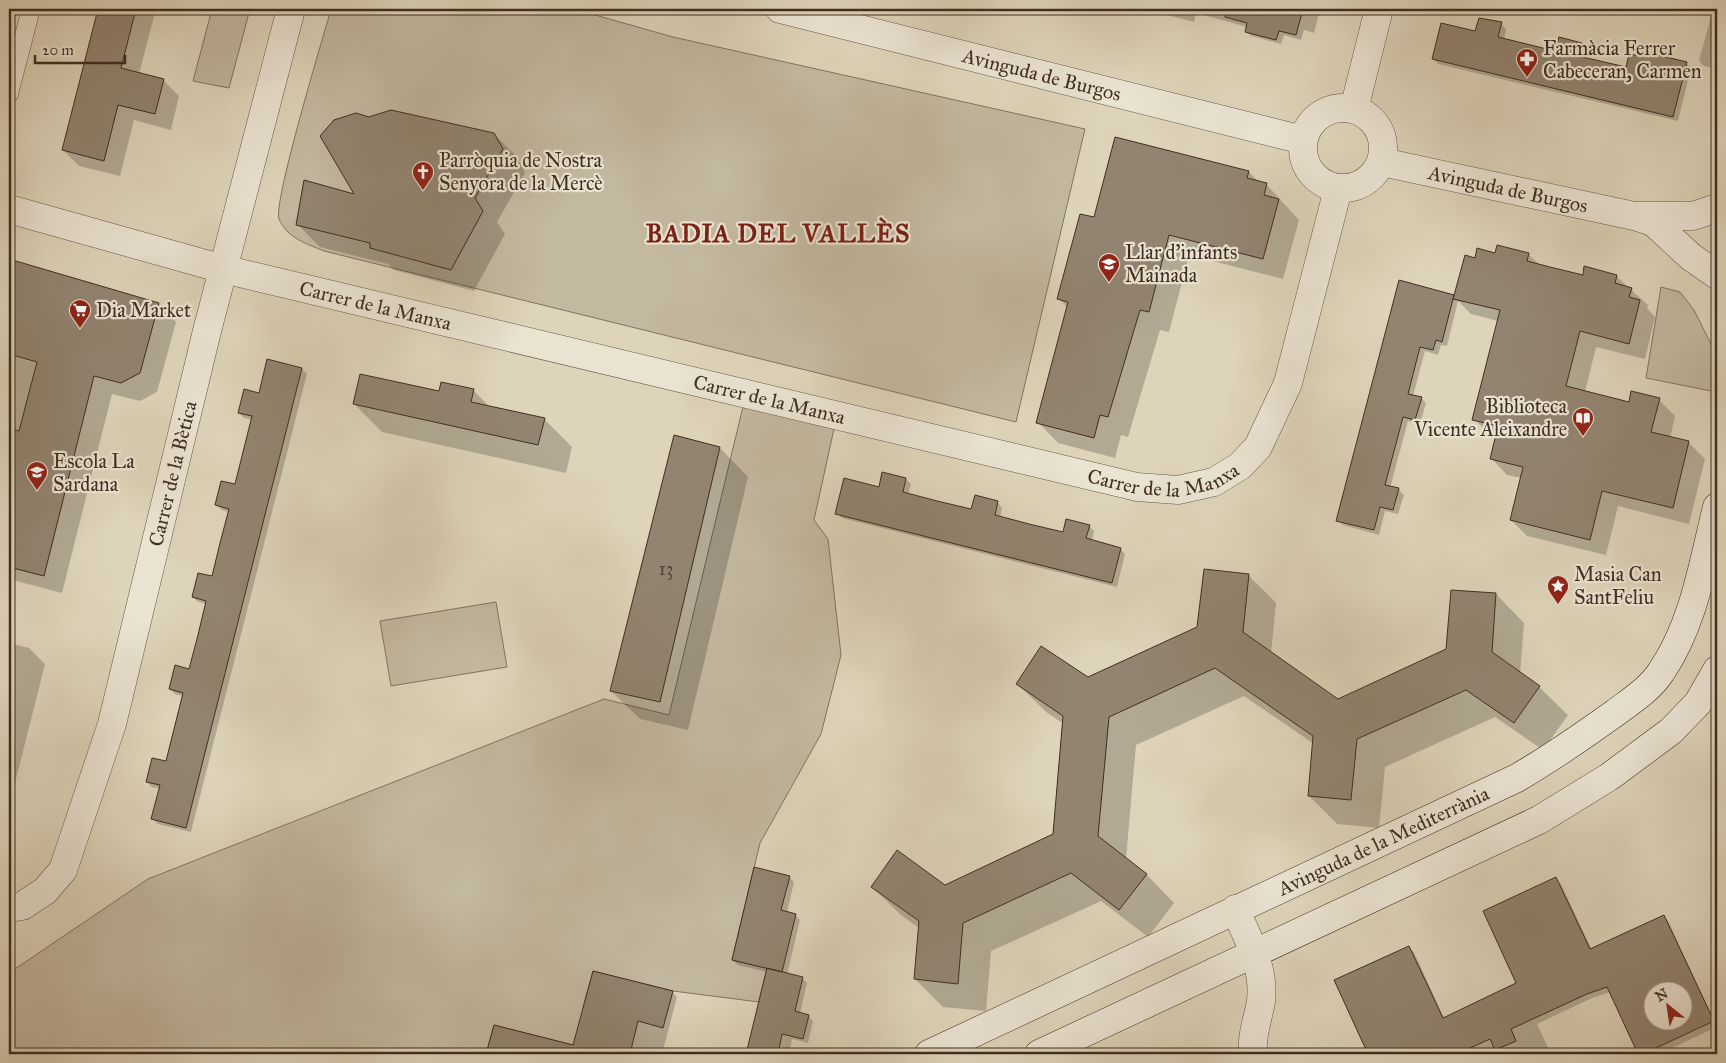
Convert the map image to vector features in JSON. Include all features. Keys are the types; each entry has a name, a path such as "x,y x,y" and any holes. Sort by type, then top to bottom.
{"street":[{"name":"Carrer de la Bètica","path":"9,908 22,906 45,891 63,870 112,724 223,269 291,9"},
{"name":"Avinguda de Burgos","path":"780,9 1303,140"},
{"path":"1354,109 1379,9"},
{"path":"1341,108 1354,109 1366,114 1376,123 1382,135 1384,148 1382,162 1375,174 1365,183 1352,188 1338,189 1326,185 1314,177 1307,166 1303,153 1303,140 1313,123 1328,111 1341,108"},
{"name":"Avinguda de Burgos","path":"1382,162 1634,216 1653,222 1691,257 1717,275"},
{"name":"Carrer de la Manxa","path":"9,209 223,269 1128,484 1178,490 1214,482 1240,466 1258,447 1288,383 1338,189"},
{"name":"Avinguda de Burgos","path":"1634,216 1692,216 1717,208"},
{"name":"Avinguda de la Mediterrània","path":"929,1054 1517,778 1581,738 1639,695 1660,674 1690,616 1717,507"},
{"path":"1039,1054 1539,820 1572,801 1671,731 1698,703 1717,670"},
{"path":"1235,909 1255,953 1261,977 1261,1001 1254,1031 1253,1054"}],"lane":[{"path":"9,94 31,9"}],"shaded area":[{"path":"212,9 250,9 229,88 193,81"},
{"path":"331,9 574,9 673,37 1085,129 1016,422 324,251 298,240 287,231 279,219 279,206 283,183 309,84"},
{"path":"1661,287 1680,292 1694,310 1717,356 1716,392 1646,378"},
{"path":"746,394 837,415 814,520 828,539 841,655 821,734 760,843 732,960 767,968 759,1002 673,991 593,971 583,1007 618,1016 608,1054 494,1025 486,1054 9,1054 9,973 148,879 604,699 669,715"},
{"path":"496,602 507,667 391,686 380,621"}],"building":[{"path":"98,9 136,9 121,68 164,79 155,114 118,105 104,161 62,150"},
{"path":"1226,9 1303,9 1296,35 1279,31 1276,40 1245,32 1247,23 1225,17"},
{"path":"1479,18 1502,22 1498,37 1555,51 1559,37 1582,43 1578,56 1626,67 1629,54 1640,56 1641,51 1687,62 1673,117 1432,59 1441,23 1475,31"},
{"name":"Parròquia de Nostra Senyora de la Mercè","path":"391,110 494,133 503,149 475,198 483,211 451,270 370,248 370,243 296,225 304,180 354,194 320,136 334,120 356,113 369,117"},
{"name":"Llar d'infants Mainada","path":"1115,137 1249,171 1247,178 1267,183 1264,195 1279,199 1263,259 1169,235 1149,312 1140,310 1108,417 1100,415 1094,438 1036,423 1068,302 1057,299 1080,214 1094,217"},
{"name":"Biblioteca Vicente Aleixandre","path":"1497,245 1529,253 1527,261 1550,267 1583,275 1584,266 1617,275 1615,283 1632,288 1629,297 1640,300 1629,344 1580,331 1566,386 1629,402 1631,391 1660,398 1651,432 1689,441 1673,508 1602,491 1590,540 1510,520 1523,467 1490,459 1498,426 1472,420 1500,310 1453,299 1465,255 1475,258 1477,248 1495,253"},
{"path":"9,259 159,303 140,373 121,383 94,376 44,576 9,567 9,428 19,431 37,362 9,354"},
{"path":"1399,280 1454,295 1442,342 1436,340 1433,350 1420,347 1408,394 1422,397 1415,420 1403,417 1385,485 1399,488 1393,510 1380,507 1374,530 1336,521"},
{"path":"267,359 302,368 186,828 151,819 160,785 146,782 152,758 166,761 183,693 169,689 175,665 189,669 198,635 206,601 192,597 198,573 212,576 229,509 215,505 221,481 235,484 252,416 238,413 244,389 259,393"},
{"path":"360,374 439,391 441,382 474,389 471,402 545,418 538,445 353,404"},
{"path":"674,435 720,447 660,702 610,691"},
{"path":"882,472 906,478 903,492 937,501 971,509 975,495 998,501 995,515 1029,524 1063,532 1066,519 1090,525 1086,538 1121,548 1112,583 835,514 844,478 879,487"},
{"path":"1204,569 1249,574 1243,632 1338,699 1446,649 1451,590 1496,593 1492,652 1540,686 1514,723 1466,690 1357,739 1351,800 1308,796 1313,736 1215,668 1109,717 1098,836 1147,874 1119,910 1071,873 963,923 958,984 914,979 919,921 871,887 897,850 945,885 1053,834 1063,716 1016,684 1041,646 1088,677 1197,627"},
{"path":"754,867 790,876 781,910 796,914 782,972 732,960"},
{"path":"1556,877 1590,949 1664,915 1714,1021 1643,1054 1638,1054 1607,987 1587,994 1511,1029 1516,1041 1495,1050 1490,1039 1457,1054 1368,1054 1334,980 1409,946 1443,1018 1516,983 1483,911"},
{"path":"767,968 803,977 795,1011 809,1015 803,1039 782,1034 778,1054 746,1054"},
{"path":"593,971 673,991 663,1028 638,1021 630,1054 486,1054 494,1025 573,1045"}],"place":[{"name":"Farmàcia Ferrer Cabeceran, Carmen","path":"1527,78"},
{"name":"Parròquia de Nostra Senyora de la Mercè","path":"423,191"},
{"name":"Llar d'infants Mainada","path":"1109,283"},
{"name":"Dia Market","path":"80,329"},
{"name":"Biblioteca Vicente Aleixandre","path":"1583,437"},
{"name":"Escola La Sardana","path":"37,491"},
{"name":"Masia Can SantFeliu","path":"1558,605"}],"district":[{"name":"BADIA DEL VALLÈS","path":"778,233"}]}
